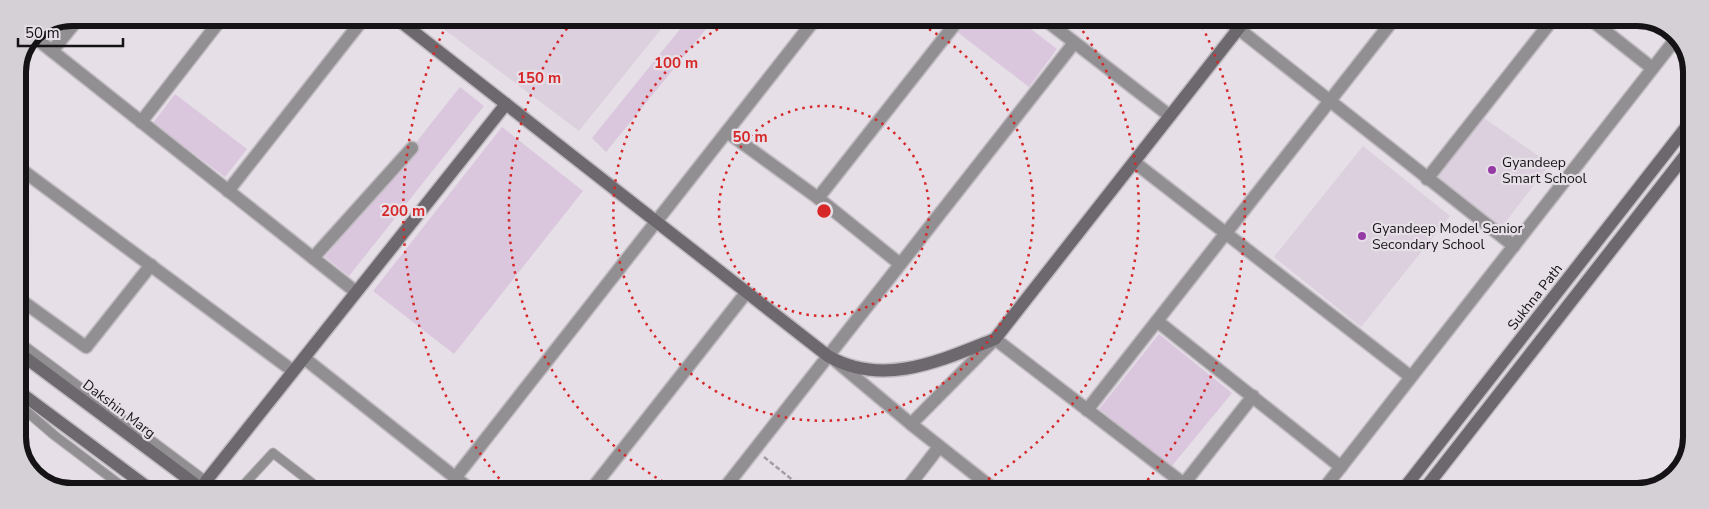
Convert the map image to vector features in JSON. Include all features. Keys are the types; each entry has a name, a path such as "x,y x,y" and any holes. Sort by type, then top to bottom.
{"street":[{"path":"52,51 72,26"},
{"path":"141,122 216,26"},
{"path":"228,191 358,26"},
{"path":"406,26 831,358 986,483"},
{"path":"455,478 810,26"},
{"path":"818,198 953,26"},
{"path":"1053,26 1170,116"},
{"path":"911,424 995,339 1240,26"},
{"path":"1244,26 1330,101 1514,246"},
{"path":"1087,410 1389,26"},
{"path":"1427,179 1547,26"},
{"path":"1599,26 1652,68"},
{"path":"39,41 356,292"},
{"path":"729,483 831,358 900,264 1074,43"},
{"path":"1328,483 1672,43"},
{"path":"207,483 293,371 506,104"},
{"name":"Sukhna Path","path":"1408,483 1683,131"},
{"path":"727,132 818,198 900,264"},
{"path":"313,258 412,148"},
{"path":"1429,483 1683,158"},
{"path":"1134,162 1411,377"},
{"path":"26,173 293,371"},
{"path":"26,304 86,347 151,265"},
{"path":"597,483 746,293"},
{"path":"1157,321 1341,467"},
{"path":"831,358 870,371 907,370 952,356 995,339"},
{"path":"995,339 1087,410 1175,483"},
{"name":"Dakshin Marg","path":"26,358 202,483"},
{"path":"304,358 462,483"},
{"path":"1185,483 1253,396"},
{"path":"26,397 142,483"},
{"path":"911,483 939,447"}],"lane":[{"path":"26,347 202,483"},
{"path":"26,415 119,483"},
{"path":"246,483 274,453 312,483"}],"path":[{"path":"755,450 796,483"}],"shaded area":[{"path":"440,26 664,26 579,131"},
{"path":"683,26 708,26 606,152 592,138"},
{"path":"961,26 1027,26 1057,49 1029,87 957,32"},
{"path":"460,87 484,106 349,276 325,257"},
{"path":"175,94 247,149 225,177 153,123"},
{"name":"Gyandeep Smart School","path":"1481,116 1550,164 1501,228 1434,177"},
{"path":"502,127 583,191 454,354 373,291"},
{"name":"Gyandeep Model Senior Secondary School","path":"1363,146 1450,216 1361,327 1274,257"},
{"path":"1159,334 1232,393 1171,467 1099,409"}],"place":[{"name":"Gyandeep Smart School","path":"1492,170"},
{"name":"Gyandeep Model Senior Secondary School","path":"1362,236"}]}
